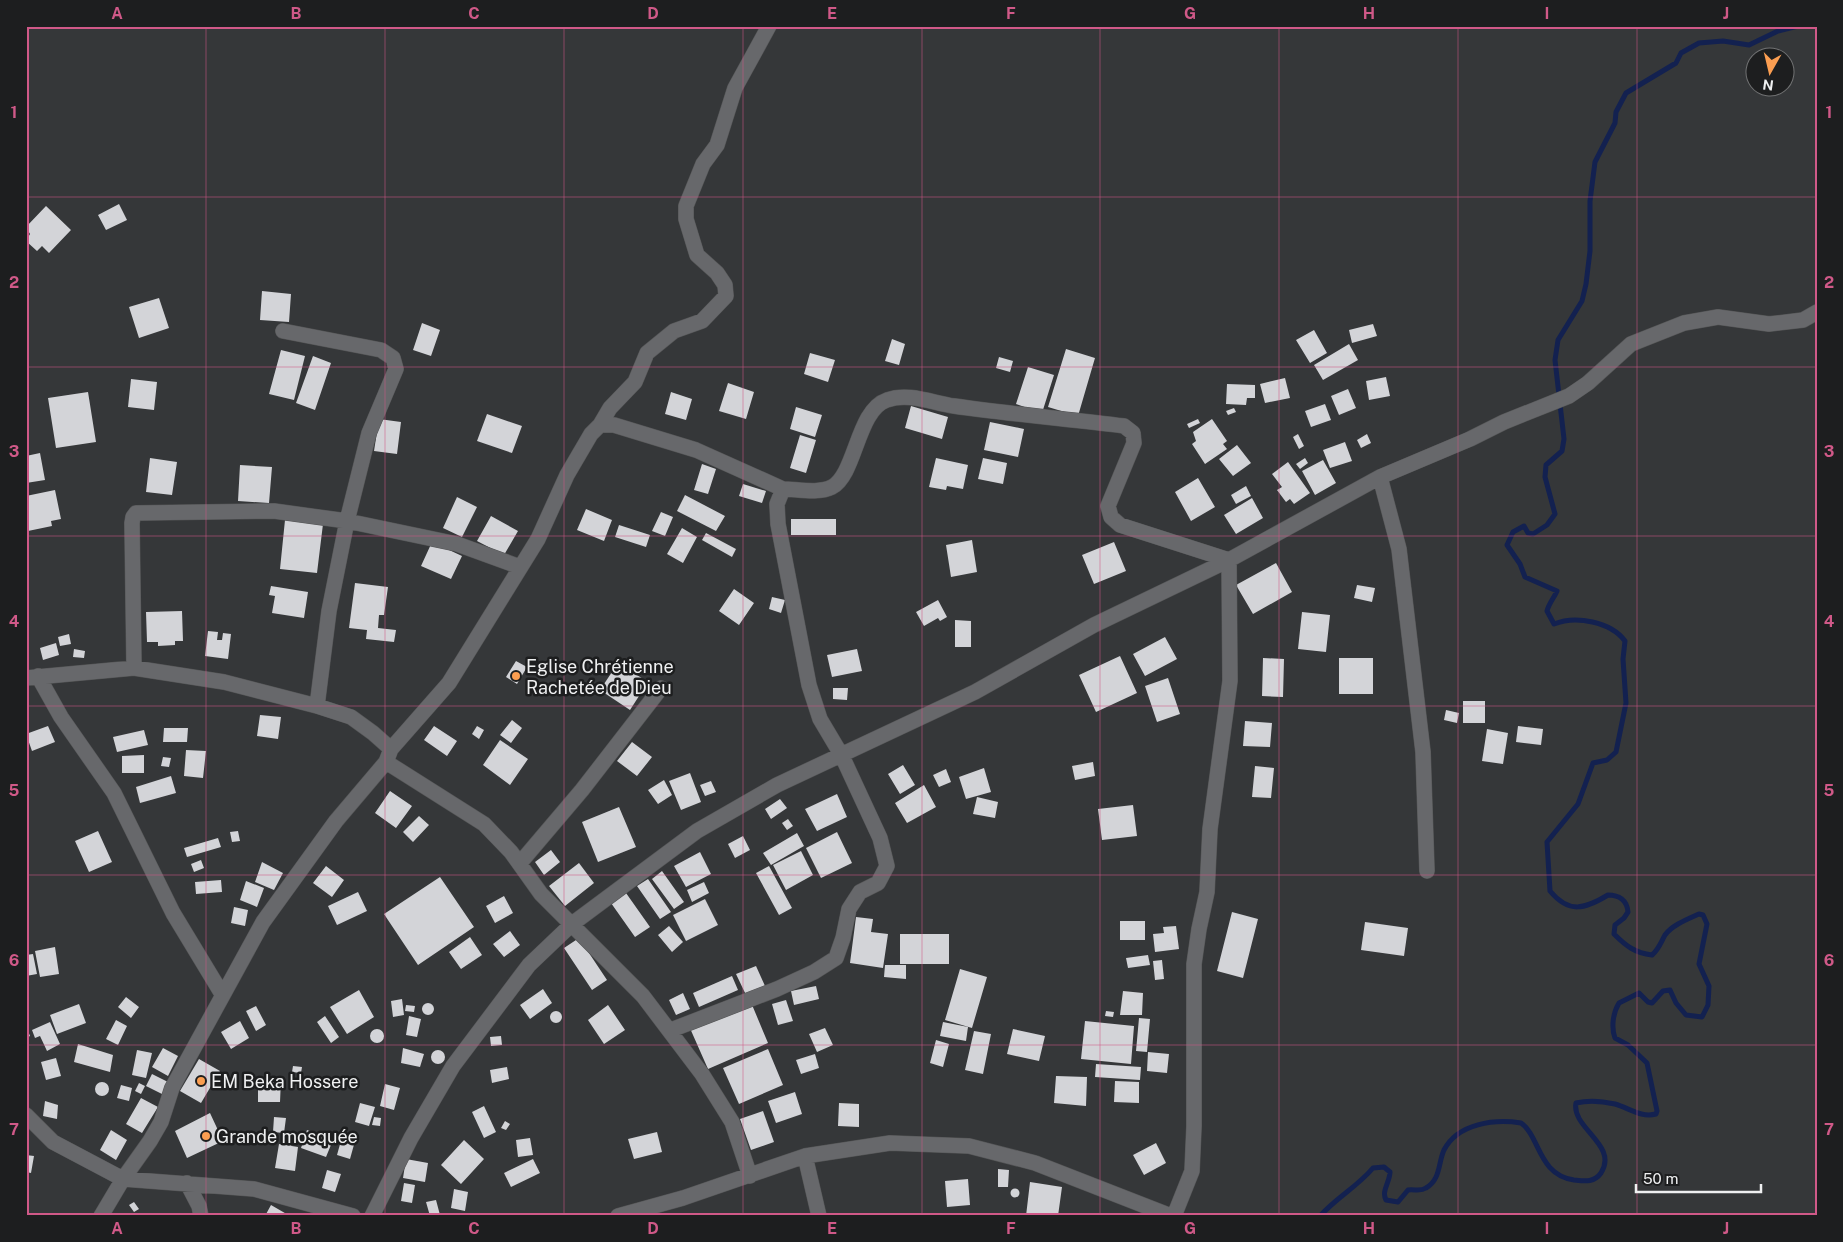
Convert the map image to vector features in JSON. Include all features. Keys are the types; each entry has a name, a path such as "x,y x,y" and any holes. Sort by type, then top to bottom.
{"street":[{"path":"101,1216 161,1122 172,1088 222,994 277,901 336,821 449,683 538,539 567,476 591,434 600,425 610,408 635,382 647,352 674,331 702,320 726,296 725,286 717,273 697,255 686,219 686,206 703,164 717,145 735,88 769,26"},
{"path":"372,1216 411,1138 454,1066 529,965 572,924 697,831 777,785 975,692 1094,625 1229,560 1380,477 1470,439 1504,422 1569,396 1588,383 1631,344 1684,323 1718,317 1769,324 1803,320 1817,312"},
{"path":"283,331 381,350 393,358 396,369 369,433 347,521 329,611 317,706"},
{"path":"600,425 614,425 696,450 783,489 817,490 832,487 841,478 872,411 884,400 899,396 954,406 1124,426 1133,432 1134,443 1108,506 1111,517 1120,525 1229,560"},
{"path":"1380,477 1399,549 1423,752 1427,871"},
{"path":"671,1030 777,989 814,972 836,958 844,938 849,909 860,892 878,883 887,866 880,838 842,756 820,719 809,685 778,524 777,504 783,489"},
{"path":"134,668 132,523 136,513 274,511 347,521 457,544 520,567"},
{"path":"618,1216 683,1198 805,1156 890,1143 969,1146 1035,1163 1172,1216 1192,1171 1194,1126 1194,964 1207,892 1210,829 1230,681 1229,560"},
{"path":"32,677 68,676 134,668 224,682 317,706 351,717 373,733 388,756 484,824 520,863 541,894 643,996 671,1030 732,1122 750,1176"},
{"path":"32,677 114,793 173,913 222,994"},
{"path":"520,863 582,790 661,688"},
{"path":"26,1115 53,1142 123,1179 254,1189 346,1214"},
{"path":"805,1156 819,1216"},
{"path":"187,1183 199,1206 201,1216"}],"building":[{"path":"119,204 127,220 106,230 98,215"},
{"path":"46,206 71,230 49,253 42,246 37,251 26,241 30,234 26,227"},
{"path":"262,291 291,294 289,322 260,320"},
{"path":"159,298 169,328 139,338 129,307"},
{"path":"422,323 440,330 431,356 413,350"},
{"path":"1373,324 1377,336 1352,343 1349,330"},
{"path":"1314,330 1327,353 1310,363 1296,340"},
{"path":"892,339 905,344 899,365 885,361"},
{"path":"1349,344 1358,360 1323,380 1314,365"},
{"path":"1066,349 1095,358 1078,416 1048,407"},
{"path":"281,350 305,356 294,400 269,394"},
{"path":"810,353 835,360 828,382 804,374"},
{"path":"313,356 331,363 315,410 296,403"},
{"path":"999,357 1013,361 1010,372 996,368"},
{"path":"1028,367 1054,375 1042,413 1016,404"},
{"path":"1386,377 1390,396 1369,400 1366,381"},
{"path":"1285,378 1290,398 1265,403 1260,384"},
{"path":"131,379 157,382 154,410 128,407"},
{"path":"728,383 754,392 746,419 719,411"},
{"path":"1227,384 1255,385 1255,398 1247,398 1246,405 1226,404"},
{"path":"1348,389 1356,408 1339,415 1331,396"},
{"path":"88,392 96,442 56,448 48,398"},
{"path":"671,392 692,399 686,420 665,414"},
{"path":"1325,404 1331,420 1311,427 1305,411"},
{"path":"911,406 948,417 942,439 905,428"},
{"path":"796,407 822,415 815,437 790,429"},
{"path":"1234,408 1236,412 1228,415 1226,411"},
{"path":"487,414 522,426 512,453 477,441"},
{"path":"379,419 401,422 397,454 374,451"},
{"path":"1198,419 1200,423 1189,428 1187,424"},
{"path":"1212,419 1227,441 1223,444 1227,449 1205,464 1192,444 1196,441 1193,432"},
{"path":"990,422 1024,429 1018,457 984,450"},
{"path":"1298,434 1304,446 1299,449 1293,437"},
{"path":"1367,434 1371,443 1361,448 1357,440"},
{"path":"800,435 816,440 806,473 790,468"},
{"path":"1345,442 1352,461 1330,468 1323,450"},
{"path":"1237,445 1251,463 1233,476 1219,459"},
{"path":"40,453 45,480 26,483 26,456"},
{"path":"150,458 177,462 172,495 146,492"},
{"path":"936,458 968,465 963,489 947,486 946,490 929,487"},
{"path":"983,458 1007,463 1003,484 978,479"},
{"path":"1305,458 1308,463 1300,469 1296,464"},
{"path":"1323,460 1336,483 1315,495 1302,471"},
{"path":"1288,462 1310,493 1294,504 1290,499 1286,502 1277,490 1282,487 1272,474"},
{"path":"702,464 716,469 708,494 694,490"},
{"path":"240,465 272,467 269,503 238,501"},
{"path":"1198,478 1215,507 1191,521 1175,492"},
{"path":"743,484 766,491 762,503 739,496"},
{"path":"1246,486 1251,496 1236,504 1231,495"},
{"path":"55,490 61,519 51,521 52,526 28,531 26,496"},
{"path":"685,495 725,516 716,531 677,511"},
{"path":"457,497 477,507 462,537 443,528"},
{"path":"1252,498 1263,518 1236,534 1224,515"},
{"path":"586,509 612,520 604,541 577,530"},
{"path":"661,512 673,517 665,536 652,531"},
{"path":"491,516 518,531 504,555 477,541"},
{"path":"791,519 836,519 836,535 791,535"},
{"path":"285,520 323,524 317,573 280,569"},
{"path":"619,525 650,535 646,547 615,537"},
{"path":"682,528 697,537 683,563 667,554"},
{"path":"706,533 736,549 732,557 702,540"},
{"path":"972,540 977,572 951,577 946,545"},
{"path":"432,542 462,556 451,579 421,566"},
{"path":"1114,542 1126,571 1094,584 1082,555"},
{"path":"1276,563 1292,592 1253,614 1236,585"},
{"path":"355,583 388,587 384,615 379,615 378,628 396,630 394,642 366,639 367,630 349,628"},
{"path":"1357,585 1375,588 1372,602 1354,598"},
{"path":"271,586 308,592 304,618 272,613 275,596 269,595"},
{"path":"734,589 754,603 739,625 719,611"},
{"path":"772,597 785,600 781,613 769,609"},
{"path":"938,600 947,617 940,621 938,618 924,626 916,612"},
{"path":"182,611 183,641 175,641 175,645 158,646 158,642 147,642 146,612"},
{"path":"1302,612 1330,615 1326,652 1298,649"},
{"path":"955,620 971,621 971,647 955,647"},
{"path":"208,631 218,632 217,640 222,640 223,633 231,634 228,659 205,656"},
{"path":"69,634 71,644 60,646 58,637"},
{"path":"1165,637 1177,659 1145,676 1133,654"},
{"path":"56,643 59,655 43,660 40,648"},
{"path":"74,649 85,651 84,658 73,657"},
{"path":"857,649 862,671 832,677 827,655"},
{"path":"1120,656 1137,693 1096,712 1079,675"},
{"path":"1263,658 1284,659 1283,697 1262,696"},
{"path":"1339,658 1373,658 1373,694 1339,694"},
{"path":"516,661 527,667 517,684 506,677"},
{"path":"618,663 648,682 630,710 600,690"},
{"path":"1168,678 1180,714 1157,722 1145,686"},
{"path":"833,688 848,688 847,700 833,699"},
{"path":"1463,701 1485,701 1485,723 1463,723"},
{"path":"1446,710 1459,713 1457,723 1444,720"},
{"path":"260,715 281,717 278,739 257,736"},
{"path":"512,720 522,728 511,743 500,735"},
{"path":"1245,721 1272,723 1270,747 1243,746"},
{"path":"48,726 55,742 32,751 26,734"},
{"path":"434,726 457,741 447,756 424,740"},
{"path":"477,726 484,730 479,739 472,734"},
{"path":"1518,726 1543,729 1541,745 1516,742"},
{"path":"164,728 188,728 187,742 163,742"},
{"path":"1487,729 1508,733 1503,764 1482,761"},
{"path":"144,730 148,745 117,752 113,737"},
{"path":"500,740 528,759 510,785 483,765"},
{"path":"632,742 652,757 637,776 617,761"},
{"path":"186,750 206,751 203,778 184,776"},
{"path":"144,755 144,773 122,773 122,756"},
{"path":"163,757 171,758 169,767 161,766"},
{"path":"1093,762 1095,776 1075,780 1072,766"},
{"path":"903,765 915,785 900,794 888,774"},
{"path":"1255,766 1274,768 1271,798 1252,797"},
{"path":"984,768 991,792 966,799 959,777"},
{"path":"946,769 951,782 939,787 933,775"},
{"path":"690,773 701,802 681,810 669,781"},
{"path":"171,776 176,793 140,803 136,787"},
{"path":"664,780 672,795 658,804 648,790"},
{"path":"711,781 716,792 705,796 700,785"},
{"path":"924,785 936,807 907,823 895,803"},
{"path":"390,791 412,806 396,828 375,813"},
{"path":"837,794 847,817 817,831 805,809"},
{"path":"977,797 998,802 995,818 973,814"},
{"path":"780,799 787,808 771,819 765,809"},
{"path":"1133,805 1137,836 1102,840 1098,809"},
{"path":"619,807 636,847 598,862 582,822"},
{"path":"419,816 429,825 413,842 403,832"},
{"path":"788,819 793,826 787,830 782,823"},
{"path":"98,831 112,862 89,872 75,841"},
{"path":"238,831 240,841 232,842 230,832"},
{"path":"837,832 852,863 821,878 806,848"},
{"path":"797,833 804,846 771,865 763,853"},
{"path":"743,836 750,850 735,858 728,844"},
{"path":"218,838 221,847 187,857 184,848"},
{"path":"551,850 560,862 544,875 535,862"},
{"path":"801,851 813,875 786,890 773,865"},
{"path":"700,852 711,874 686,887 674,866"},
{"path":"201,860 204,868 194,872 191,864"},
{"path":"262,862 283,873 274,890 255,882"},
{"path":"579,863 594,883 565,906 549,886"},
{"path":"326,866 344,880 332,897 313,883"},
{"path":"769,866 792,908 779,915 756,873"},
{"path":"662,871 684,902 674,909 652,879"},
{"path":"440,877 474,927 418,965 384,914"},
{"path":"648,879 671,912 660,919 637,886"},
{"path":"221,880 222,892 196,894 195,882"},
{"path":"246,881 264,888 257,907 240,900"},
{"path":"704,882 709,893 692,902 687,890"},
{"path":"358,892 367,911 337,925 328,906"},
{"path":"626,893 650,927 635,937 611,903"},
{"path":"504,896 513,913 495,923 486,906"},
{"path":"705,899 718,925 686,941 673,915"},
{"path":"234,907 248,910 245,926 231,923"},
{"path":"1232,912 1258,919 1243,978 1217,971"},
{"path":"856,917 873,919 871,932 888,934 883,968 850,963"},
{"path":"1120,921 1145,921 1145,940 1120,940"},
{"path":"1365,922 1408,928 1404,956 1361,950"},
{"path":"669,926 683,942 672,952 658,935"},
{"path":"1176,926 1179,949 1155,952 1153,934 1164,933 1163,927"},
{"path":"510,931 520,945 504,957 493,944"},
{"path":"900,934 949,934 949,964 900,964"},
{"path":"470,937 482,955 461,969 449,952"},
{"path":"579,938 607,980 592,990 564,948"},
{"path":"55,947 59,974 40,977 35,951"},
{"path":"33,954 37,974 26,976 26,955"},
{"path":"1148,955 1150,965 1128,968 1126,958"},
{"path":"1162,960 1164,979 1155,980 1153,961"},
{"path":"885,965 906,965 906,979 884,977"},
{"path":"756,966 765,986 746,995 736,974"},
{"path":"960,969 987,977 972,1028 945,1020"},
{"path":"732,976 738,990 699,1007 693,993"},
{"path":"816,986 819,999 794,1005 791,991"},
{"path":"543,989 552,1003 530,1019 520,1005"},
{"path":"359,990 374,1017 347,1034 330,1007"},
{"path":"1123,991 1143,993 1142,1015 1120,1015"},
{"path":"683,993 690,1009 676,1015 669,1000"},
{"path":"126,997 139,1007 131,1018 118,1007"},
{"path":"402,999 404,1015 393,1017 391,1001"},
{"path":"750,1000 768,1043 708,1069 689,1026"},
{"path":"786,1000 793,1021 778,1025 772,1004"},
{"path":"428,1003 434,1009 428,1015 422,1009"},
{"path":"79,1004 86,1023 57,1034 50,1015"},
{"path":"406,1005 415,1006 414,1012 405,1011"},
{"path":"608,1005 625,1030 604,1044 588,1020"},
{"path":"256,1006 266,1025 256,1031 246,1011"},
{"path":"556,1011 562,1017 556,1023 550,1017"},
{"path":"1106,1011 1114,1012 1113,1017 1105,1016"},
{"path":"325,1016 339,1037 331,1043 317,1022"},
{"path":"409,1016 421,1019 417,1037 406,1035"},
{"path":"1139,1018 1150,1019 1147,1052 1136,1051"},
{"path":"116,1020 127,1026 118,1045 106,1039"},
{"path":"240,1021 249,1038 231,1049 221,1032"},
{"path":"1085,1021 1134,1026 1131,1064 1081,1059"},
{"path":"50,1022 60,1044 47,1051 40,1036 35,1038 32,1030"},
{"path":"943,1022 968,1027 966,1041 940,1036"},
{"path":"26,1026 30,1036 26,1038"},
{"path":"825,1028 833,1045 817,1052 809,1034"},
{"path":"374,1029 380,1029 384,1036 380,1043 374,1043 370,1039 370,1033"},
{"path":"1013,1029 1045,1036 1039,1061 1007,1054"},
{"path":"974,1031 991,1034 983,1074 965,1070"},
{"path":"501,1036 502,1045 491,1046 490,1037"},
{"path":"936,1040 949,1044 943,1067 930,1063"},
{"path":"78,1044 113,1055 110,1072 74,1062"},
{"path":"163,1048 178,1056 168,1076 152,1067"},
{"path":"403,1048 424,1054 420,1067 401,1063"},
{"path":"768,1049 783,1085 739,1104 723,1068"},
{"path":"137,1050 152,1053 146,1078 132,1075"},
{"path":"438,1050 443,1052 445,1057 443,1062 438,1064 433,1062 431,1057 433,1052"},
{"path":"1148,1052 1169,1054 1167,1073 1147,1071"},
{"path":"815,1054 819,1068 801,1074 796,1060"},
{"path":"56,1058 61,1076 46,1080 41,1062"},
{"path":"199,1059 220,1071 201,1103 180,1091"},
{"path":"1096,1064 1141,1067 1140,1080 1095,1077"},
{"path":"293,1066 302,1067 301,1073 292,1072"},
{"path":"507,1067 509,1079 492,1083 490,1070"},
{"path":"152,1074 170,1083 164,1095 146,1086"},
{"path":"1056,1076 1087,1077 1086,1106 1054,1103"},
{"path":"258,1078 281,1079 280,1102 258,1102"},
{"path":"1115,1081 1139,1082 1139,1103 1114,1102"},
{"path":"102,1082 107,1084 109,1089 107,1094 102,1096 97,1094 95,1089 97,1084"},
{"path":"139,1083 145,1086 141,1094 135,1091"},
{"path":"385,1084 400,1088 394,1110 380,1106"},
{"path":"121,1085 132,1088 129,1101 117,1098"},
{"path":"795,1092 802,1114 776,1123 768,1101"},
{"path":"141,1098 158,1107 142,1133 126,1124"},
{"path":"45,1101 58,1105 57,1119 43,1116"},
{"path":"360,1103 375,1107 369,1126 355,1122"},
{"path":"839,1103 859,1104 859,1127 838,1126"},
{"path":"484,1106 496,1132 484,1138 472,1112"},
{"path":"763,1111 774,1142 751,1150 740,1119"},
{"path":"210,1113 223,1141 187,1158 175,1131"},
{"path":"274,1117 286,1118 284,1133 273,1132"},
{"path":"374,1117 381,1118 380,1126 372,1125"},
{"path":"505,1121 510,1124 506,1130 501,1128"},
{"path":"111,1130 127,1140 116,1160 100,1150"},
{"path":"307,1130 333,1140 326,1157 301,1148"},
{"path":"657,1132 662,1152 634,1159 628,1139"},
{"path":"285,1134 294,1137 291,1146 282,1142"},
{"path":"342,1137 355,1141 350,1159 337,1155"},
{"path":"530,1138 533,1155 518,1157 516,1140"},
{"path":"464,1140 484,1159 461,1184 441,1165"},
{"path":"1156,1143 1166,1163 1144,1175 1133,1155"},
{"path":"279,1144 298,1147 295,1171 275,1168"},
{"path":"26,1155 34,1156 31,1173 26,1172"},
{"path":"406,1159 428,1163 425,1182 403,1178"},
{"path":"533,1159 540,1173 511,1187 504,1173"},
{"path":"998,1169 1009,1170 1008,1187 998,1187"},
{"path":"327,1170 341,1174 335,1192 322,1188"},
{"path":"968,1179 970,1205 947,1207 945,1181"},
{"path":"1030,1182 1062,1187 1058,1216 1026,1216"},
{"path":"404,1183 415,1185 412,1203 401,1201"},
{"path":"1015,1188 1020,1193 1015,1198 1010,1193"},
{"path":"454,1189 468,1192 465,1211 451,1208"},
{"path":"436,1200 440,1215 430,1216 426,1202"},
{"path":"134,1202 139,1209 134,1212 129,1205"},
{"path":"271,1205 290,1216 265,1216"}],"waterway":[{"path":"1320,1216 1373,1168 1384,1167 1390,1172 1385,1190 1386,1200 1398,1202 1408,1190 1426,1188 1437,1175 1442,1155 1450,1141 1468,1129 1489,1123 1521,1123 1527,1129 1546,1163 1553,1171 1562,1177 1574,1180 1589,1181 1595,1178 1601,1173 1605,1163 1604,1154 1600,1145 1580,1121 1576,1112 1576,1103 1590,1101 1610,1103 1645,1115 1656,1114 1657,1111 1647,1063 1628,1045 1615,1038 1613,1020 1619,1003 1639,993 1648,1002 1652,1003 1663,991 1670,990 1676,1003 1686,1015 1702,1017 1708,1005 1709,986 1699,964 1707,924 1703,915 1699,914 1672,928 1652,955 1641,953 1631,948 1614,934 1615,925 1628,912 1626,904 1622,899 1608,895 1592,904 1578,907 1564,903 1550,891 1547,842 1578,804 1593,763 1607,760 1616,752 1626,703 1623,659 1625,641 1611,629 1592,622 1572,620 1554,624 1547,611 1557,591 1525,577 1520,564 1507,545 1513,532 1524,526 1528,533 1533,534 1547,525 1555,514 1545,477 1546,465 1562,451 1564,439 1555,360 1558,340 1582,301 1590,251 1590,201 1595,162 1615,123 1616,112 1626,93 1676,63 1681,53 1699,43 1723,41 1749,45 1778,31 1798,26"}],"place":[{"name":"Eglise Chrétienne Rachetée de Dieu","path":"516,676"},
{"name":"EM Beka Hossere","path":"201,1081"},
{"name":"Grande mosquée","path":"206,1136"}]}
